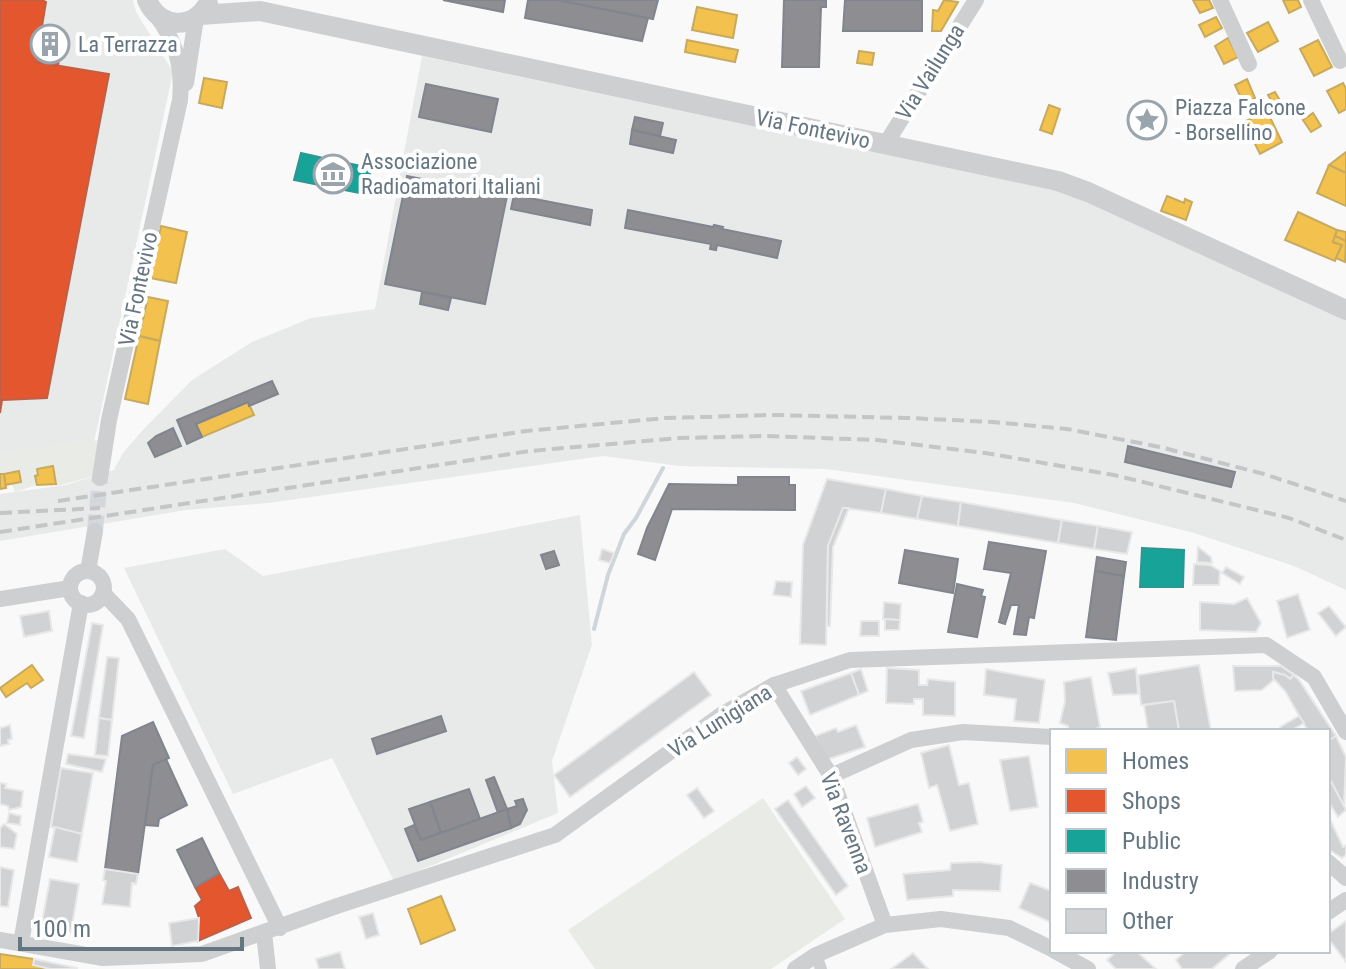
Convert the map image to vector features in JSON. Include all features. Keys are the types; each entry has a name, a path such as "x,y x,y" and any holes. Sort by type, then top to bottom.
{"street":[{"name":"Via Fontevivo","path":"237,0 260,11"},
{"name":"Via Vailunga","path":"885,145 976,0"},
{"path":"1220,0 1249,64"},
{"path":"1311,0 1340,61"},
{"name":"Via Fontevivo","path":"150,6 167,30 176,50 180,100"},
{"path":"150,6 171,23 181,24 202,11"},
{"name":"Via Fontevivo","path":"100,478 109,420 202,11 260,11 1058,181 1346,310"},
{"path":"88,571 95,531"},
{"path":"88,571 103,581 103,593 92,604 74,599 70,588 77,574 88,571"},
{"path":"0,599 70,588"},
{"path":"103,593 128,619 272,931 268,969"},
{"path":"21,943 81,603"},
{"name":"Via Lunigiana","path":"0,940 102,963 202,954 272,931 337,906 555,835 721,715 774,685 850,660 1266,645 1314,677 1346,732"},
{"name":"Via Ravenna","path":"774,685 831,776 885,925"},
{"path":"831,776 911,740 963,732 1050,737"},
{"path":"1330,864 1346,878"},
{"path":"795,969 819,962 885,925 941,919 1009,928 1050,948"},
{"path":"1059,953 1088,969"},
{"path":"1243,969 1267,953"}],"shaded area":[{"path":"0,0 133,0 136,12 173,72 93,447 0,464"},
{"path":"422,56 1057,187 1346,315 1346,590 1294,566 1194,533 1074,503 826,469 680,466 603,456 268,503 186,510 0,541 0,494 66,485 114,470 123,453 141,432 192,380 252,342 311,318 375,309"},
{"path":"99,440 98,475 57,486 53,466 38,469 35,476 37,485 15,492 12,484 21,482 19,472 0,474 0,452"},
{"path":"580,515 592,645 552,761 558,813 394,881 332,758 233,794 124,568 225,549 263,576"},
{"path":"763,798 845,919 771,969 595,969 568,930"}],"building: Homes":[{"path":"944,0 958,2 941,31 932,31 933,10 938,11"},
{"path":"1193,0 1209,0 1213,8 1200,13"},
{"path":"1283,0 1298,0 1301,7 1289,13"},
{"path":"697,7 737,15 733,38 692,30"},
{"path":"1216,17 1222,28 1205,37 1199,25"},
{"path":"1268,22 1278,41 1258,52 1247,33"},
{"path":"1228,38 1238,57 1224,64 1215,46"},
{"path":"687,40 738,50 735,62 685,52"},
{"path":"1318,40 1332,67 1314,76 1300,49"},
{"path":"859,51 874,53 872,65 857,63"},
{"path":"204,78 227,82 222,108 199,103"},
{"path":"1247,79 1255,98 1244,104 1235,85"},
{"path":"1343,83 1346,109 1339,113 1327,91"},
{"path":"1275,92 1282,104 1276,108 1268,95"},
{"path":"1049,105 1060,109 1052,134 1040,130"},
{"path":"1267,111 1282,142 1260,154 1244,122"},
{"path":"1313,113 1321,126 1311,132 1303,120"},
{"path":"1346,152 1346,173 1329,165"},
{"path":"1329,165 1346,173 1346,206 1317,193"},
{"path":"1167,196 1184,203 1185,199 1192,202 1186,220 1161,211"},
{"path":"1298,212 1337,230 1333,242 1342,245 1335,261 1285,240"},
{"path":"161,226 187,232 176,283 150,278"},
{"path":"1337,230 1346,232 1346,241 1335,236"},
{"path":"1335,236 1346,241 1345,262 1336,258 1342,245 1333,242"},
{"path":"148,297 168,301 160,341 139,336"},
{"path":"139,336 160,341 148,404 125,399"},
{"path":"248,402 254,415 202,437 196,424"},
{"path":"53,466 56,484 37,485 37,469"},
{"path":"19,471 21,482 5,485 4,474"},
{"path":"0,474 4,474 6,488 0,489"},
{"path":"32,665 43,680 31,688 27,683 6,697 0,688"},
{"path":"441,896 455,930 421,944 408,909"},
{"path":"0,954 34,959 33,965 50,969 0,969"}],"building: Shops":[{"path":"0,0 46,2 36,62 109,74 47,398 2,400 0,413"},
{"name":"La Terrazza","path":"42,26 63,30 58,66 36,62"},
{"path":"219,873 229,891 238,887 251,918 198,941 199,918 195,906 202,900 195,887"}],"building: Public":[{"name":"Associazione Radioamatori Italiani","path":"301,153 332,160 333,156 343,158 342,162 371,168 365,194 294,180"},
{"path":"1142,548 1184,550 1183,587 1140,587"}],"building: Industry":[{"path":"443,0 505,0 503,12"},
{"path":"528,0 558,0 648,18 642,41 525,18"},
{"path":"558,0 658,0 653,19"},
{"path":"784,0 826,0 826,7 821,7 819,67 782,67"},
{"path":"845,0 922,0 922,31 843,31"},
{"path":"426,84 498,99 491,132 419,117"},
{"path":"635,117 663,123 660,136 632,130"},
{"path":"632,130 676,140 673,153 630,144"},
{"path":"407,176 507,196 485,304 385,284"},
{"path":"514,195 592,210 590,225 511,209"},
{"path":"628,210 781,241 777,258 717,245 716,250 710,249 711,244 625,228"},
{"path":"422,292 451,298 448,310 420,304"},
{"path":"272,381 278,394 249,406 248,402 196,424 202,437 187,444 177,420"},
{"path":"173,428 181,446 155,457 148,443"},
{"path":"1128,446 1235,472 1231,487 1125,462"},
{"path":"738,477 789,477 789,485 795,485 795,510 672,509 655,560 638,554 669,484 738,485"},
{"path":"989,542 1046,551 1034,618 1029,617 1026,635 1014,634 1019,605 1011,605 1005,624 999,622 1011,573 984,569"},
{"path":"905,550 958,559 953,593 899,583"},
{"path":"554,551 559,565 546,569 541,555"},
{"path":"1097,557 1126,562 1124,576 1095,571"},
{"path":"1095,571 1124,576 1116,640 1086,637"},
{"path":"957,584 983,590 981,596 985,597 977,637 948,632"},
{"path":"441,716 446,731 377,754 372,739"},
{"path":"153,722 169,758 153,765 138,874 105,869 122,736"},
{"path":"166,759 187,805 159,819 158,826 145,825 153,765"},
{"path":"494,777 507,809 498,813 486,780"},
{"path":"469,789 480,819 441,833 430,802"},
{"path":"523,799 527,810 520,824 511,828 507,809 517,806 515,801"},
{"path":"430,802 441,833 421,840 409,809"},
{"path":"507,809 511,828 418,861 405,829 414,825 421,840"},
{"path":"202,838 219,873 195,887 177,850"}],"building: Other":[{"path":"827,479 886,489 881,513 843,508 828,546 826,645 800,644 803,545"},
{"path":"886,489 922,496 917,519 881,513"},
{"path":"922,496 961,502 958,526 917,519"},
{"path":"961,502 1062,520 1058,543 958,526"},
{"path":"843,508 849,508 833,547 830,626 827,626 828,546"},
{"path":"1062,520 1098,526 1094,549 1058,543"},
{"path":"1098,526 1132,532 1127,554 1094,549"},
{"path":"1198,547 1211,557 1212,563 1197,562"},
{"path":"602,549 614,553 610,563 599,560"},
{"path":"1194,564 1210,565 1220,571 1219,585 1193,585"},
{"path":"1226,567 1244,577 1240,584 1222,573"},
{"path":"776,581 792,582 791,597 773,595"},
{"path":"1298,594 1310,630 1287,638 1277,601"},
{"path":"1247,598 1261,623 1256,632 1200,630 1200,602 1234,604"},
{"path":"884,602 901,604 900,620 883,619"},
{"path":"1329,606 1346,627 1336,636 1318,613"},
{"path":"49,611 52,631 24,637 20,616"},
{"path":"885,619 900,620 899,630 885,630"},
{"path":"861,621 879,621 879,636 860,636"},
{"path":"92,623 103,625 84,738 71,736"},
{"path":"107,657 119,658 112,720 99,718"},
{"path":"1199,665 1211,729 1179,729 1174,701 1141,705 1138,675"},
{"path":"1233,666 1281,666 1294,675 1290,679 1273,672 1275,679 1262,690 1235,691"},
{"path":"887,668 919,670 919,685 927,685 928,679 955,682 955,716 923,715 923,699 914,699 914,704 886,703"},
{"path":"1136,668 1138,694 1113,695 1108,673"},
{"path":"861,669 868,691 859,695 851,673"},
{"path":"986,669 1045,680 1039,723 1014,721 1016,699 984,695"},
{"path":"694,672 711,695 570,797 554,775"},
{"path":"1273,672 1290,679 1294,675 1336,736 1330,740 1330,729 1307,729 1285,691 1273,678"},
{"path":"851,673 859,695 810,715 801,691"},
{"path":"1091,677 1100,727 1068,729 1060,723 1065,701 1064,682"},
{"path":"1174,701 1179,729 1148,729 1144,705"},
{"path":"1299,716 1304,723 1294,729 1280,727"},
{"path":"99,718 112,720 108,756 95,755"},
{"path":"10,725 12,739 8,740 9,744 0,746 0,728"},
{"path":"856,725 865,747 826,760 815,736"},
{"path":"1336,736 1346,757 1344,806 1330,780 1330,740"},
{"path":"949,745 959,785 969,783 978,824 950,831 937,785 929,788 921,753"},
{"path":"68,754 106,759 102,772 66,764"},
{"path":"1029,756 1038,807 1010,811 1000,760"},
{"path":"797,757 806,769 798,775 789,763"},
{"path":"61,768 93,773 82,834 51,827"},
{"path":"1330,780 1346,810 1338,817 1330,804"},
{"path":"0,783 6,784 5,788 23,791 21,807 9,810 8,806 0,804"},
{"path":"806,786 815,798 802,807 794,794"},
{"path":"697,788 714,811 704,818 687,795"},
{"path":"788,800 848,886 836,895 775,809"},
{"path":"918,804 923,822 919,823 922,832 875,847 867,818"},
{"path":"9,813 21,816 20,825 7,823"},
{"path":"1330,819 1343,847 1346,845 1346,855 1342,858 1330,850"},
{"path":"4,824 17,834 14,849 0,847 0,828"},
{"path":"55,827 82,834 77,862 49,857"},
{"path":"951,863 1002,865 1000,891 953,890 953,896 907,900 903,874 950,870"},
{"path":"0,867 14,870 8,907 0,906"},
{"path":"105,869 138,874 136,884 132,883 130,907 102,904"},
{"path":"50,879 79,884 71,932 41,927"},
{"path":"1030,883 1050,890 1050,922 1019,908"},
{"path":"373,913 379,935 366,939 359,917"},
{"path":"199,918 198,941 172,946 169,923"},
{"path":"1346,921 1346,962 1330,941 1330,933"},
{"path":"340,952 345,969 319,969 316,959"},
{"path":"913,953 928,969 891,969"},
{"path":"1115,953 1138,953 1156,969 1116,969 1107,960"},
{"path":"1184,953 1231,953 1212,969 1182,969 1176,960"},
{"path":"34,959 77,969 50,969 33,965"}],"waterway":[{"path":"594,629 608,575 624,534 663,468"}],"tunnel":[{"path":"95,531 100,478"}],"railway":[{"path":"58,501 526,431 665,418 769,415 909,418 1067,429 1160,447 1264,474 1346,501"},
{"path":"0,532 530,451 680,438 766,436 877,440 985,453 1114,475 1289,518 1346,540"},
{"path":"0,513 100,508"}],"place":[{"name":"La Terrazza","path":"50,44"},
{"name":"Piazza Falcone - Borsellino","path":"1147,120"},
{"name":"Associazione Radioamatori Italiani","path":"333,174"}]}
